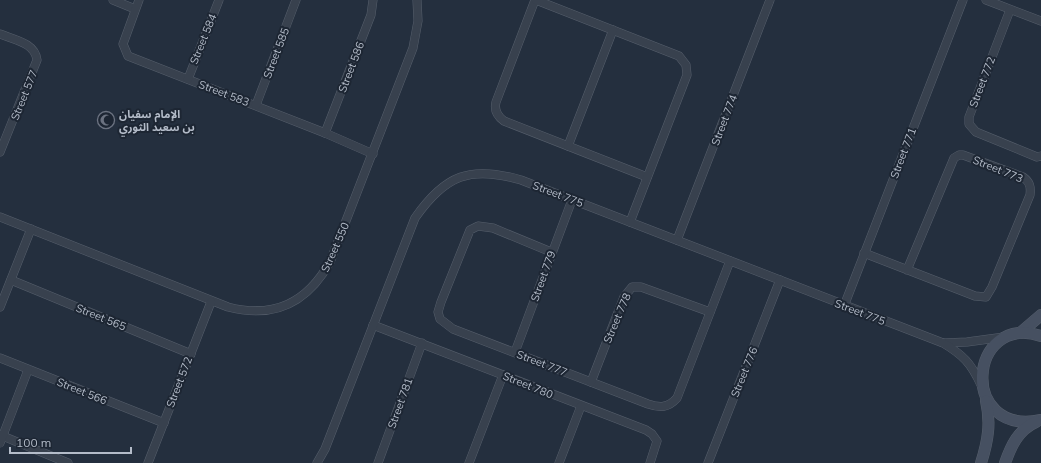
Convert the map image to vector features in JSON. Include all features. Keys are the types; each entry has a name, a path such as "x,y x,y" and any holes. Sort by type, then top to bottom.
{"street":[{"path":"113,0 135,9"},
{"name":"Street 583","path":"138,0 123,44 128,56 135,60 188,78 325,132 373,154"},
{"name":"Street 584","path":"188,78 219,0"},
{"name":"Street 585","path":"256,105 296,0"},
{"name":"Street 586","path":"325,132 371,16 373,0"},
{"name":"Street 550","path":"0,217 211,302 243,311 258,312 276,309 290,304 310,290 323,275 330,262 413,48 418,21 417,0"},
{"path":"630,222 687,75 687,68 679,56 536,0 496,102 495,110 498,116 504,121 647,177"},
{"name":"Street 774","path":"677,240 770,0"},
{"name":"Street 771","path":"844,306 963,0"},
{"path":"986,0 1041,21"},
{"name":"Street 772","path":"1010,10 969,117 969,124 976,132 1037,156 1041,156"},
{"path":"568,146 613,30"},
{"name":"Street 577","path":"0,34 29,45 34,50 37,60 0,152"},
{"name":"Street 773","path":"864,254 975,296 986,296 992,287 1030,195 1030,185 1027,180 1023,177 959,154 954,158 907,270"},
{"name":"Street 775","path":"317,463 325,449 415,218 424,205 446,184 470,174 494,173 521,180 943,343 967,359 973,367 984,391"},
{"name":"Street 779","path":"514,352 572,200"},
{"name":"Street 777","path":"551,252 493,228 478,226 470,230 441,302 438,312 440,319 445,324 514,352 654,406 665,407 677,398 730,261"},
{"path":"0,307 31,229"},
{"name":"Street 565","path":"10,280 191,354"},
{"name":"Street 776","path":"708,463 780,280"},
{"name":"Street 778","path":"591,382 624,297 632,287 641,287 710,312"},
{"name":"Street 572","path":"148,463 211,302"},
{"path":"981,463 989,429 989,414 981,376 987,356 996,344 1015,335 1041,315"},
{"name":"Street 780","path":"373,325 646,430 652,434 657,441 650,463"},
{"path":"1015,335 1033,334 1041,336"},
{"name":"Street 775","path":"943,343 967,342 1015,335"},
{"name":"Street 781","path":"378,463 422,343"},
{"name":"Street 566","path":"0,358 164,423"},
{"path":"28,370 1,438 68,463"},
{"path":"469,463 503,375"},
{"path":"984,391 999,413 1009,419 1019,422 1041,420"},
{"path":"559,463 581,406"},
{"path":"1004,463 1011,446 1018,436 1027,426 1041,420"},
{"name":"Street 775","path":"322,463 325,449"}],"place":[{"name":"الإمام سفيان بن سعيد الثوري","path":"106,120"}]}
